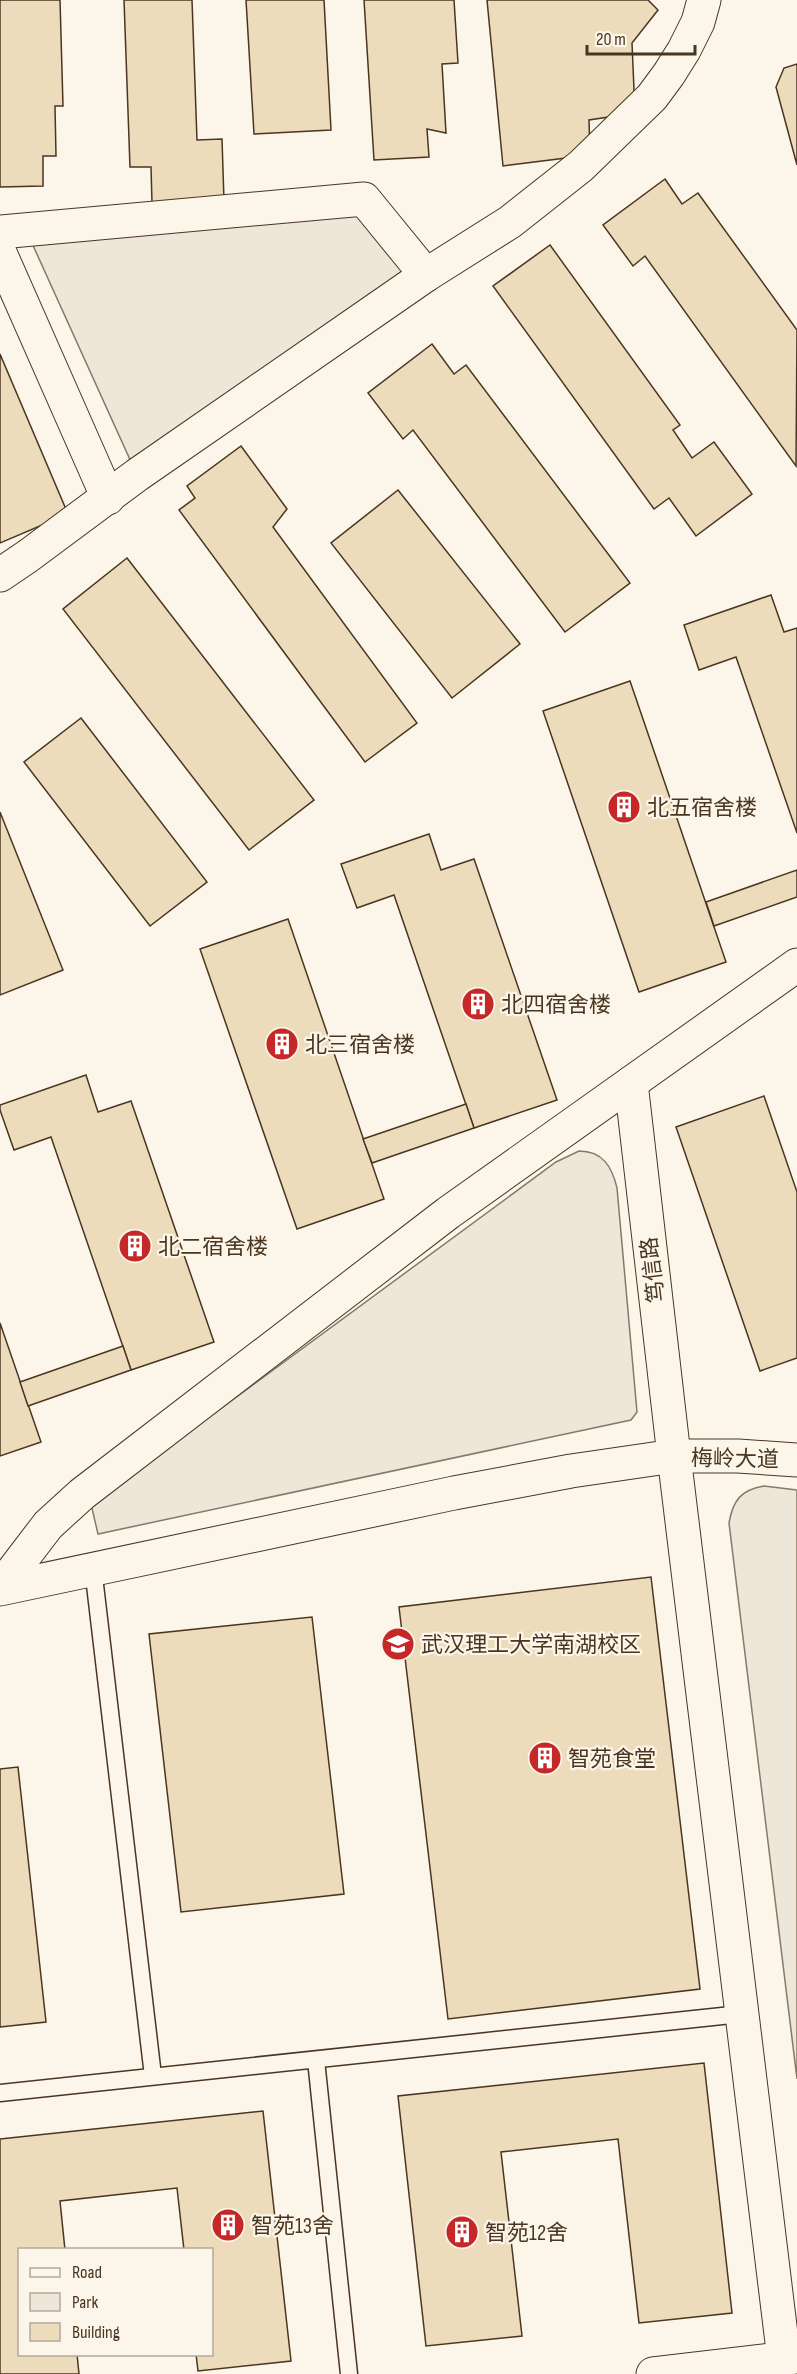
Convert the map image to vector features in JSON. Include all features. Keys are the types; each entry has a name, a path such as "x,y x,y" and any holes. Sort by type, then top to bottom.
{"street":[{"path":"0,574 426,275 510,222 581,166 652,97 684,50 698,22 704,0"},
{"path":"0,232 364,199 426,275"},
{"path":"0,253 108,498"},
{"path":"0,1588 48,1525 82,1494 438,1220 797,965"},
{"name":"笃信路","path":"631,1083 741,2014 790,2358"},
{"name":"梅岭大道","path":"0,1588 454,1493 590,1468 674,1456 738,1456 797,1460"},
{"path":"652,2374 790,2358"}],"lane":[{"path":"93,1568 153,2076"},
{"path":"0,2093 741,2014"},
{"path":"316,2060 349,2374"}],"green space":[{"path":"364,199 426,275 137,475 26,230"},
{"path":"579,1151 600,1157 609,1167 617,1188 637,1412 631,1420 98,1534 91,1504 556,1162"},
{"path":"764,1486 797,1490 797,2079 729,1523 739,1497 749,1490"}],"building":[{"path":"0,0 60,0 63,106 55,106 56,156 43,156 43,186 0,187"},
{"path":"124,0 192,0 197,140 222,139 224,201 152,203 151,167 130,167"},
{"path":"246,0 324,0 331,130 254,134"},
{"path":"364,0 454,0 458,63 442,64 446,133 427,129 429,157 374,160"},
{"path":"487,0 648,0 658,10 632,43 635,113 589,120 590,155 503,166"},
{"path":"797,64 797,165 776,87 784,68"},
{"path":"665,179 682,204 698,193 797,330 796,466 645,256 633,266 603,225"},
{"path":"550,245 680,425 673,430 692,458 714,442 752,494 696,536 669,498 654,509 493,286"},
{"path":"432,344 454,374 466,365 630,583 565,632 413,430 403,439 368,393"},
{"path":"0,354 68,514 0,543"},
{"path":"241,446 287,509 273,527 417,723 365,762 179,510 195,498 187,486"},
{"path":"398,490 520,644 452,698 331,543"},
{"path":"127,558 314,800 249,850 63,609"},
{"path":"771,595 784,632 797,628 797,833 736,657 699,670 684,625"},
{"name":"北五宿舍楼","path":"630,681 726,962 639,992 543,711"},
{"path":"81,718 207,882 150,926 24,762"},
{"path":"0,812 63,970 0,995"},
{"name":"北四宿舍楼","path":"429,834 441,870 474,859 557,1100 474,1128 394,895 357,908 341,864"},
{"path":"797,870 797,897 714,926 706,902"},
{"name":"北三宿舍楼","path":"288,919 384,1199 297,1229 200,949"},
{"name":"北二宿舍楼","path":"86,1075 98,1112 131,1101 214,1342 131,1370 51,1137 14,1150 0,1110 0,1105"},
{"path":"764,1096 797,1192 797,1358 760,1371 676,1127"},
{"path":"466,1104 474,1128 372,1163 363,1139"},
{"path":"0,1323 41,1442 0,1456"},
{"path":"123,1346 131,1370 28,1406 20,1382"},
{"name":"智苑食堂","path":"651,1577 700,1989 448,2019 399,1607"},
{"path":"312,1617 344,1894 181,1912 149,1634"},
{"path":"18,1767 46,2022 0,2027 0,1769"},
{"name":"智苑12舍","path":"704,2063 732,2313 639,2323 618,2139 501,2152 522,2336 426,2346 398,2096"},
{"name":"智苑13舍","path":"263,2111 291,2361 198,2371 196,2356 213,2356 213,2248 184,2248 177,2188 60,2201 65,2248 18,2248 18,2356 77,2356 79,2374 0,2374 0,2139"}],"place":[{"name":"北五宿舍楼","path":"624,807"},
{"name":"北四宿舍楼","path":"478,1004"},
{"name":"北三宿舍楼","path":"282,1044"},
{"name":"北二宿舍楼","path":"135,1246"},
{"name":"武汉理工大学南湖校区","path":"398,1644"},
{"name":"智苑食堂","path":"545,1758"},
{"name":"智苑13舍","path":"228,2225"},
{"name":"智苑12舍","path":"462,2232"}]}
